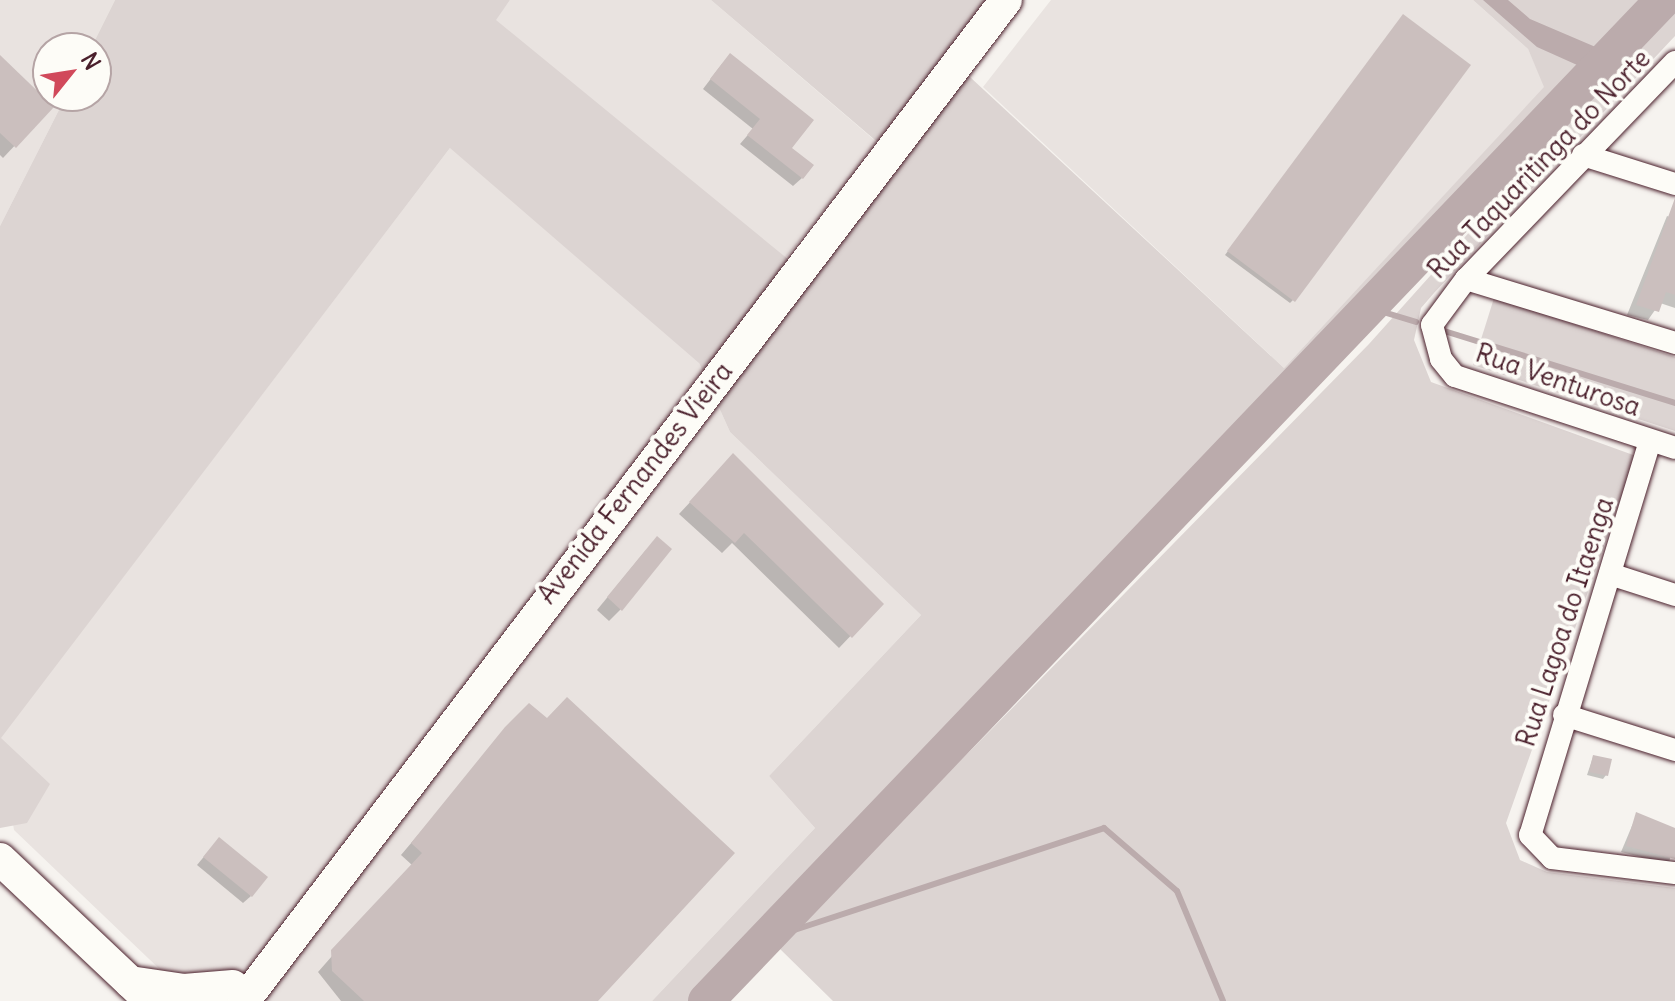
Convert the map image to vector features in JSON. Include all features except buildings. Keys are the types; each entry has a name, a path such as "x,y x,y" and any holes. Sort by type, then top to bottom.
{"main road":[{"name":"Avenida Fernandes Vieira","path":"237,998 1006,0"},
{"path":"0,859 140,991 184,990 237,998"}],"street":[{"name":"Rua Taquaritinga do Norte","path":"1436,348 1435,317 1466,279 1675,62"},
{"path":"1583,155 1675,184"},
{"path":"1466,279 1675,343"},
{"name":"Rua Venturosa","path":"1436,348 1455,376 1675,448"},
{"name":"Rua Lagoa do Itaenga","path":"1650,441 1531,820 1530,835 1542,854 1675,873"},
{"path":"1610,574 1675,595"},
{"path":"1564,715 1675,750"}],"shaded area":[{"path":"0,0 115,0 99,32 32,32 32,112 58,112 0,226"},
{"path":"115,0 510,0 496,20 800,269 889,152 711,0 1006,0 957,65 1284,368 1544,87 1528,49 1473,0 1664,0 706,1001 652,1001 815,828 769,776 921,615 730,432 699,363 450,148 1,738 50,784 27,823 0,828 0,226 58,112 112,112 112,32 99,32"},
{"path":"510,0 711,0 879,144 699,363 730,432 921,615 769,776 815,828 652,1001 193,1001 14,830 0,738 450,148 495,20"},
{"path":"1051,0 1473,0 1528,49 1545,87 1284,368 983,87"},
{"path":"1483,0 1508,0 1530,19 1612,54 1595,73 1537,47"},
{"path":"1675,3 1675,36 1421,308 1414,340 1431,382 1636,456 1506,823 1520,860 1547,872 1675,888 1675,1001 833,1001 778,947 1369,344"},
{"path":"1494,298 1675,357 1675,431 1473,365"}],"waterway":[{"path":"706,1001 1663,0"},
{"path":"1370,308 1416,322"},
{"path":"1441,330 1675,403"},
{"path":"764,940 1104,828 1177,891 1223,1001"}]}
